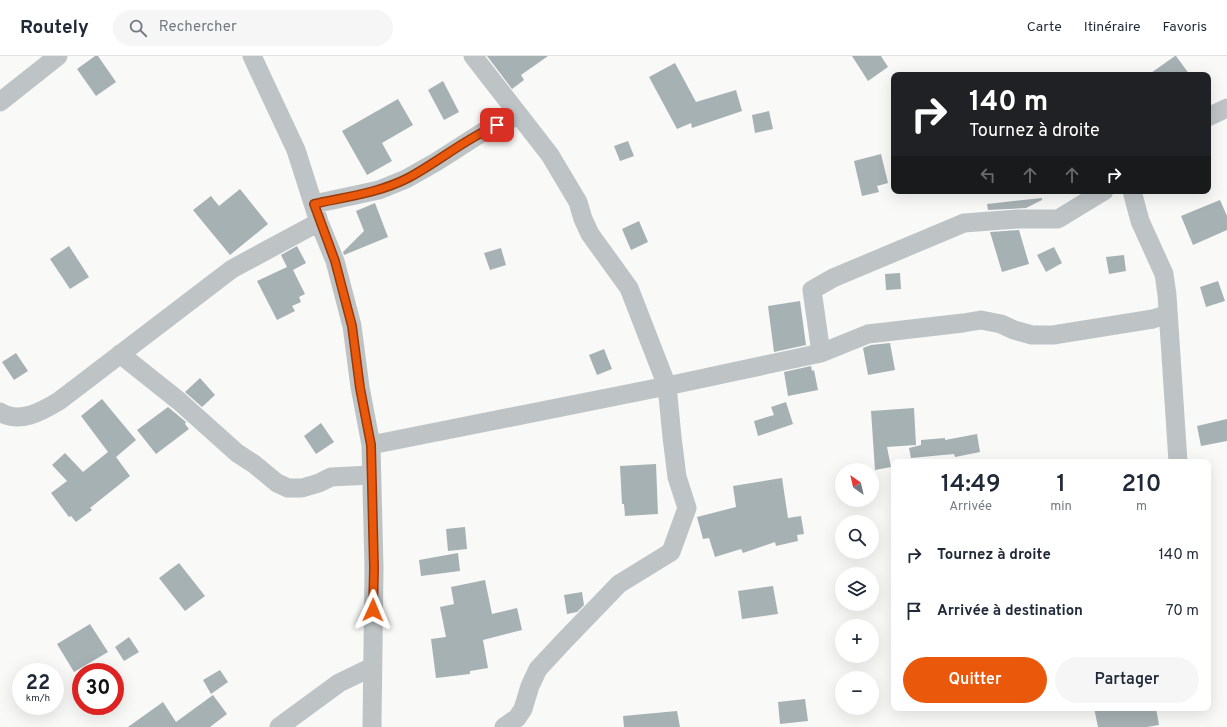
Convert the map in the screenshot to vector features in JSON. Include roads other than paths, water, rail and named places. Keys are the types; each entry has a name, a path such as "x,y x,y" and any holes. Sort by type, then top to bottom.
{"street":[{"path":"0,102 58,56"},
{"path":"252,56 296,150 335,261 352,326 360,388 371,445 374,568 372,727"},
{"path":"473,56 550,155 578,202 583,219 590,234 629,288 668,386 672,437 678,476 687,508 671,552 619,584 564,641 538,669 530,686 523,709 517,718 504,727"},
{"path":"1211,116 1227,108"},
{"path":"0,412 7,417 19,418 46,409 232,269 317,213 406,179 486,130 519,115"},
{"path":"821,353 812,290 833,278 964,223 1018,219 1058,219 1099,194"},
{"path":"1133,194 1140,221 1164,274 1178,459"},
{"path":"371,445 668,386 821,353 868,334 981,320 1001,324 1014,330 1032,335 1053,335 1153,319 1168,314"},
{"path":"120,354 179,401 237,453 288,488 302,488 331,477 371,475"},
{"path":"279,727 339,683 372,667"}]}
